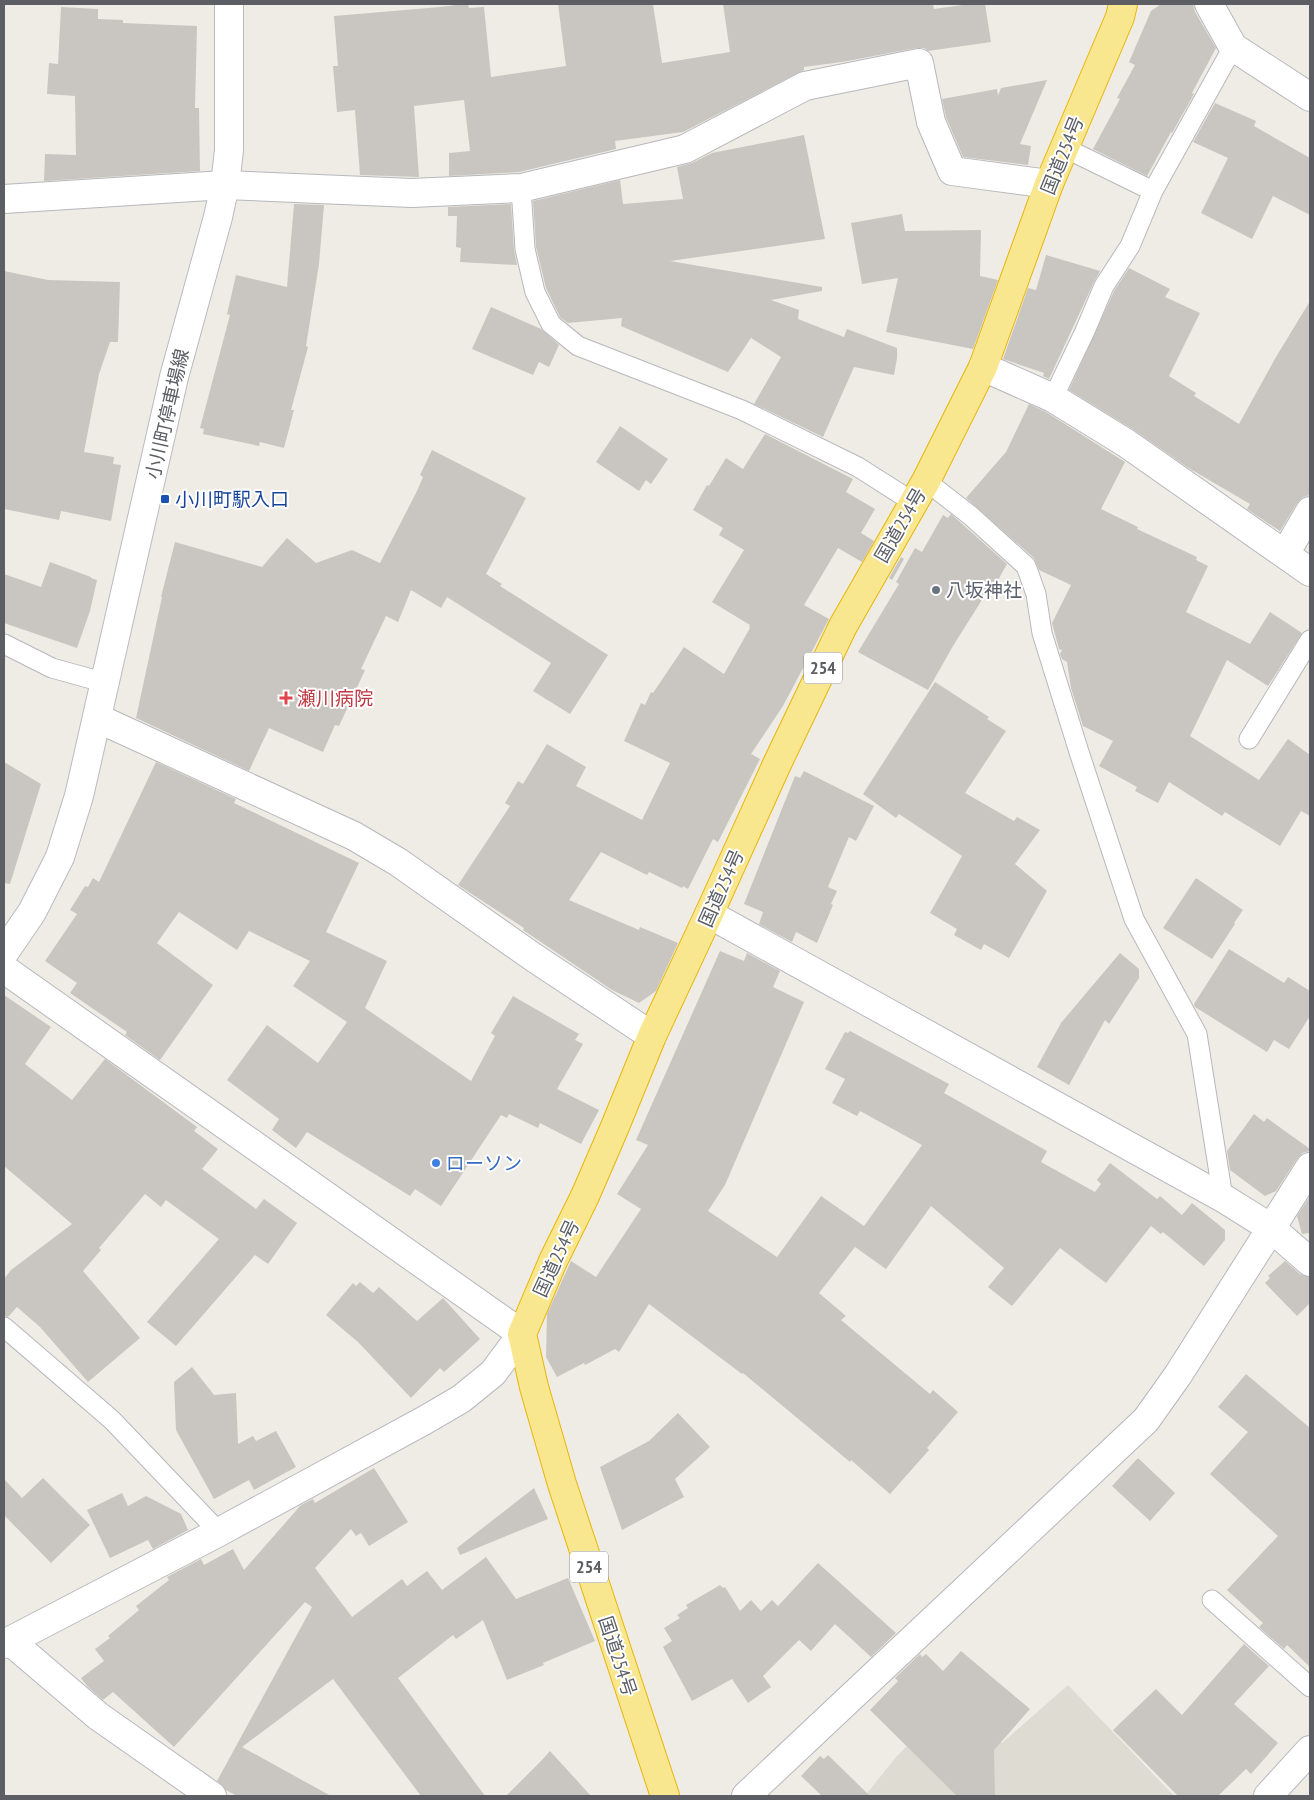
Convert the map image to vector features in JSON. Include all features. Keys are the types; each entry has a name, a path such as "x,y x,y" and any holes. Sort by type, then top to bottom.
{"highway":[{"name":"国道254号","path":"665,1796 562,1484 534,1387 522,1334 553,1261 585,1196 614,1130 652,1036 777,764 843,626 919,491 983,367 1049,184 1120,17 1123,4"}],"street":[{"name":"小川町停車場線","path":"4,953 32,912 60,857 79,796 174,378 218,217 225,185 229,150 228,4"},
{"path":"1209,4 1232,47 1310,97"},
{"path":"4,199 225,185 412,193 521,188 685,149 805,86 919,63 931,122 952,171 1049,184"},
{"path":"983,367 1053,398 1126,443 1310,572"},
{"path":"1285,554 1310,511"},
{"path":"97,718 354,836 398,862 533,957 652,1036"},
{"path":"709,914 1223,1198 1271,1228 1310,1262"},
{"path":"4,969 522,1334 493,1373 460,1398 425,1420 219,1532 6,1638 98,1716 212,1796"},
{"path":"746,1796 1146,1420 1178,1375 1310,1167"},
{"path":"1268,1796 1310,1750"}],"lane":[{"path":"1053,398 1104,286 1130,246 1153,191 1232,47"},
{"path":"1065,148 1153,191"},
{"path":"521,188 525,249 534,292 551,324 578,346 742,410 858,467 919,491 971,516 1026,566 1036,594 1042,633 1134,919 1197,1034 1223,1198"},
{"path":"1249,739 1310,640"},
{"path":"4,644 52,668 106,683"},
{"path":"4,1327 112,1420 219,1532"},
{"path":"1212,1600 1310,1687"}],"shaded area":[{"path":"1068,1685 1174,1796 865,1796 896,1757 965,1687 1002,1743"}],"building":[{"path":"468,4 469,8 484,7 491,77 566,66 558,4 653,4 662,63 730,52 723,4 933,4 934,9 985,4 991,42 928,51 924,48 916,48 804,67 804,70 683,132 615,141 616,149 519,172 449,176 449,153 470,151 464,100 414,106 419,177 360,175 355,110 337,112 333,66 338,66 334,16"},
{"path":"1161,4 1193,4 1195,12 1216,48 1192,93 1194,94 1147,176 1093,149 1120,99 1117,98 1135,65 1129,62 1151,11"},
{"path":"61,7 98,9 98,19 123,20 123,23 197,26 195,108 199,108 200,171 44,181 45,154 76,155 75,96 47,94 49,63 58,64"},
{"path":"1047,80 1020,144 1031,146 1028,165 963,157 946,117 942,99 997,89 998,96 1001,88"},
{"path":"1215,103 1256,121 1254,126 1310,158 1310,215 1273,196 1252,239 1201,213 1228,158 1193,142"},
{"path":"804,135 825,239 670,261 822,287 822,291 771,300 799,310 798,319 844,337 847,329 897,348 894,375 854,367 823,437 754,404 781,357 751,338 728,372 621,326 622,318 568,323 560,317 546,288 536,247 533,201 620,180 623,204 683,199 677,167 692,163 712,153"},
{"path":"294,204 324,205 319,264 306,346 308,347 291,410 294,410 284,448 260,442 259,446 203,434 204,429 200,428 230,315 227,314 236,275 287,287"},
{"path":"511,204 514,250 517,265 460,262 461,248 456,247 457,216 448,216 448,207"},
{"path":"902,214 905,231 981,230 980,276 998,280 973,349 886,332 898,278 862,284 851,223"},
{"path":"1046,255 1100,271 1049,379 1043,376 1044,373 1003,359 1028,288 1036,290"},
{"path":"1129,268 1170,289 1165,297 1200,313 1169,376 1196,393 1194,396 1239,424 1310,301 1310,495 1303,497 1297,503 1280,531 1247,509 1250,504 1187,467 1134,430 1069,390 1114,291"},
{"path":"4,271 48,280 120,282 118,342 110,342 99,374 84,452 114,457 113,464 121,465 111,521 61,511 59,520 4,509"},
{"path":"491,307 541,329 559,345 549,367 539,362 533,375 472,349"},
{"path":"1029,404 1046,412 1125,462 1101,509 1138,527 1137,529 1197,557 1196,560 1208,566 1186,612 1250,644 1270,612 1302,633 1268,686 1227,660 1190,736 1259,780 1288,739 1310,755 1310,816 1301,811 1280,846 1225,812 1222,816 1169,782 1158,803 1135,791 1137,787 1099,766 1113,741 1083,726 1071,688 1067,662 1062,659 1060,654 1062,650 1059,649 1052,623 1071,585 1039,570 1034,558 966,498 1006,452"},
{"path":"620,426 668,459 651,484 646,480 639,491 596,462"},
{"path":"765,434 853,479 846,492 875,509 861,533 874,541 862,562 838,548 804,605 829,619 783,706 751,754 760,759 718,842 713,839 688,889 649,872 647,875 601,852 569,900 639,930 640,927 678,943 656,991 639,1003 612,990 523,930 524,928 458,885 510,806 505,803 518,781 523,784 547,744 586,767 576,786 642,820 670,763 624,741 641,703 645,705 651,692 653,693 684,647 724,674 750,628 750,625 712,602 744,550 719,535 723,528 693,510 707,485 709,486 726,458 743,469"},
{"path":"432,450 526,498 486,574 502,584 500,586 608,655 570,714 533,691 551,663 447,597 441,608 411,590 398,622 386,616 361,669 365,670 339,726 335,725 323,752 269,728 249,771 136,718 161,597 175,542 262,567 287,538 316,563 352,550 380,563 417,491 423,477 420,475"},
{"path":"951,514 1007,564 993,589 990,587 953,646 928,690 858,652 899,584 896,582 915,548 922,552 943,515 948,518"},
{"path":"901,557 904,559 892,580 889,578"},
{"path":"50,562 97,580 90,611 77,648 4,623 4,574 41,587"},
{"path":"935,682 989,717 987,719 1006,731 965,793 1014,821 1017,817 1040,830 1015,864 1047,891 1009,958 984,944 981,950 954,935 957,929 930,913 962,856 899,814 896,818 863,794"},
{"path":"4,762 41,784 10,884 4,883"},
{"path":"156,762 236,799 234,803 359,863 326,932 387,961 365,1008 471,1081 495,1036 491,1033 513,996 579,1034 575,1040 583,1044 557,1089 599,1110 581,1144 540,1123 538,1128 509,1114 507,1118 501,1115 441,1206 415,1189 410,1196 307,1132 296,1148 272,1130 279,1119 227,1080 267,1025 318,1063 347,1022 293,986 310,961 249,931 237,950 179,912 157,943 213,985 160,1060 125,1035 127,1032 70,993 77,983 45,961 77,914 70,910 85,886 88,887 93,878 99,882"},
{"path":"804,771 874,806 856,841 849,837 828,887 837,891 817,943 796,932 792,942 759,924 763,912 744,904 795,776 800,778"},
{"path":"1196,878 1243,910 1212,959 1163,928"},
{"path":"1229,949 1284,983 1288,977 1310,991 1310,1016 1289,1049 1274,1040 1267,1052 1195,1007 1194,1004"},
{"path":"720,951 744,961 747,953 780,971 773,987 804,1002 725,1185 708,1211 777,1257 821,1196 864,1226 922,1145 860,1111 857,1116 832,1103 845,1079 825,1069 845,1032 848,1033 850,1031 949,1084 944,1093 1047,1151 1041,1162 1095,1192 1101,1184 1097,1180 1110,1163 1157,1199 1160,1196 1182,1215 1192,1203 1225,1230 1225,1240 1204,1266 1163,1232 1161,1234 1151,1226 1106,1283 1060,1248 1012,1306 988,1287 1004,1268 931,1206 886,1269 855,1247 819,1293 846,1316 841,1320 930,1394 933,1390 958,1412 927,1448 929,1450 890,1494 743,1373 649,1304 619,1352 615,1349 557,1377 546,1357 547,1314 571,1261 596,1277 641,1209 617,1194 648,1145 636,1140"},
{"path":"1120,953 1139,969 1139,978 1109,1024 1105,1020 1069,1085 1037,1067 1061,1023"},
{"path":"4,995 51,1027 25,1064 72,1100 105,1059 197,1127 194,1131 218,1149 202,1169 256,1209 264,1199 297,1223 268,1264 255,1255 176,1346 147,1322 219,1239 166,1200 161,1207 145,1194 99,1248 101,1250 83,1271 140,1338 88,1382 40,1327 17,1307 8,1317 4,1316 4,1279 11,1270 72,1224 4,1166"},
{"path":"1254,1114 1264,1122 1267,1118 1310,1149 1310,1151 1302,1153 1297,1159 1276,1191 1265,1196 1230,1170 1227,1151"},
{"path":"1310,1196 1310,1233 1302,1234 1297,1216"},
{"path":"1285,1261 1300,1274 1310,1277 1310,1303 1297,1316 1265,1283 1270,1278 1268,1276"},
{"path":"360,1282 373,1293 379,1287 417,1321 443,1298 480,1339 444,1372 440,1368 411,1398 358,1342 326,1315 353,1283 356,1286"},
{"path":"192,1367 214,1395 236,1393 238,1444 253,1436 256,1441 276,1431 296,1467 254,1490 249,1480 214,1499 176,1430 174,1382"},
{"path":"1246,1374 1310,1428 1310,1667 1287,1645 1284,1649 1259,1627 1263,1623 1227,1590 1278,1536 1210,1474 1248,1432 1218,1407"},
{"path":"678,1413 710,1447 675,1479 684,1497 622,1530 600,1467 649,1441"},
{"path":"1138,1458 1175,1493 1150,1521 1112,1486"},
{"path":"374,1468 408,1522 369,1546 361,1533 356,1536 351,1529 315,1568 352,1617 402,1579 407,1586 427,1571 442,1590 486,1557 516,1599 568,1578 595,1641 507,1680 483,1620 456,1639 453,1635 398,1678 485,1796 421,1796 333,1679 242,1747 331,1796 237,1796 226,1790 217,1781 312,1607 305,1602 174,1747 113,1692 103,1700 81,1678 104,1661 95,1649 110,1638 108,1636 139,1610 136,1606 169,1580 167,1577 201,1559 204,1565 233,1549 244,1570 301,1505 313,1499 315,1503"},
{"path":"43,1478 90,1525 51,1563 4,1515 4,1479 22,1498"},
{"path":"534,1488 548,1519 460,1555 457,1548"},
{"path":"122,1493 128,1506 146,1496 181,1514 188,1530 153,1549 148,1540 110,1558 87,1510"},
{"path":"818,1563 896,1633 871,1657 835,1624 811,1651 799,1640 763,1676 771,1687 748,1703 732,1679 692,1701 663,1647 672,1641 664,1628 680,1618 677,1615 688,1608 686,1605 720,1585 723,1588 725,1587 740,1611 751,1600 761,1611 772,1600 778,1606"},
{"path":"1244,1644 1269,1666 1234,1704 1278,1743 1251,1774 1246,1769 1218,1796 1178,1796 1113,1730 1156,1689 1182,1715"},
{"path":"961,1651 1030,1709 994,1750 995,1796 957,1796 870,1710 898,1681 895,1678 920,1654 922,1657 926,1654 943,1671"},
{"path":"550,1751 591,1796 506,1796 541,1761"},
{"path":"828,1755 870,1796 822,1796 801,1776 820,1756 824,1759"}],"place":[{"name":"小川町駅入口","path":"165,499"},
{"name":"八坂神社","path":"936,590"},
{"name":"瀬川病院","path":"286,698"},
{"name":"ローソン","path":"436,1163"}]}
